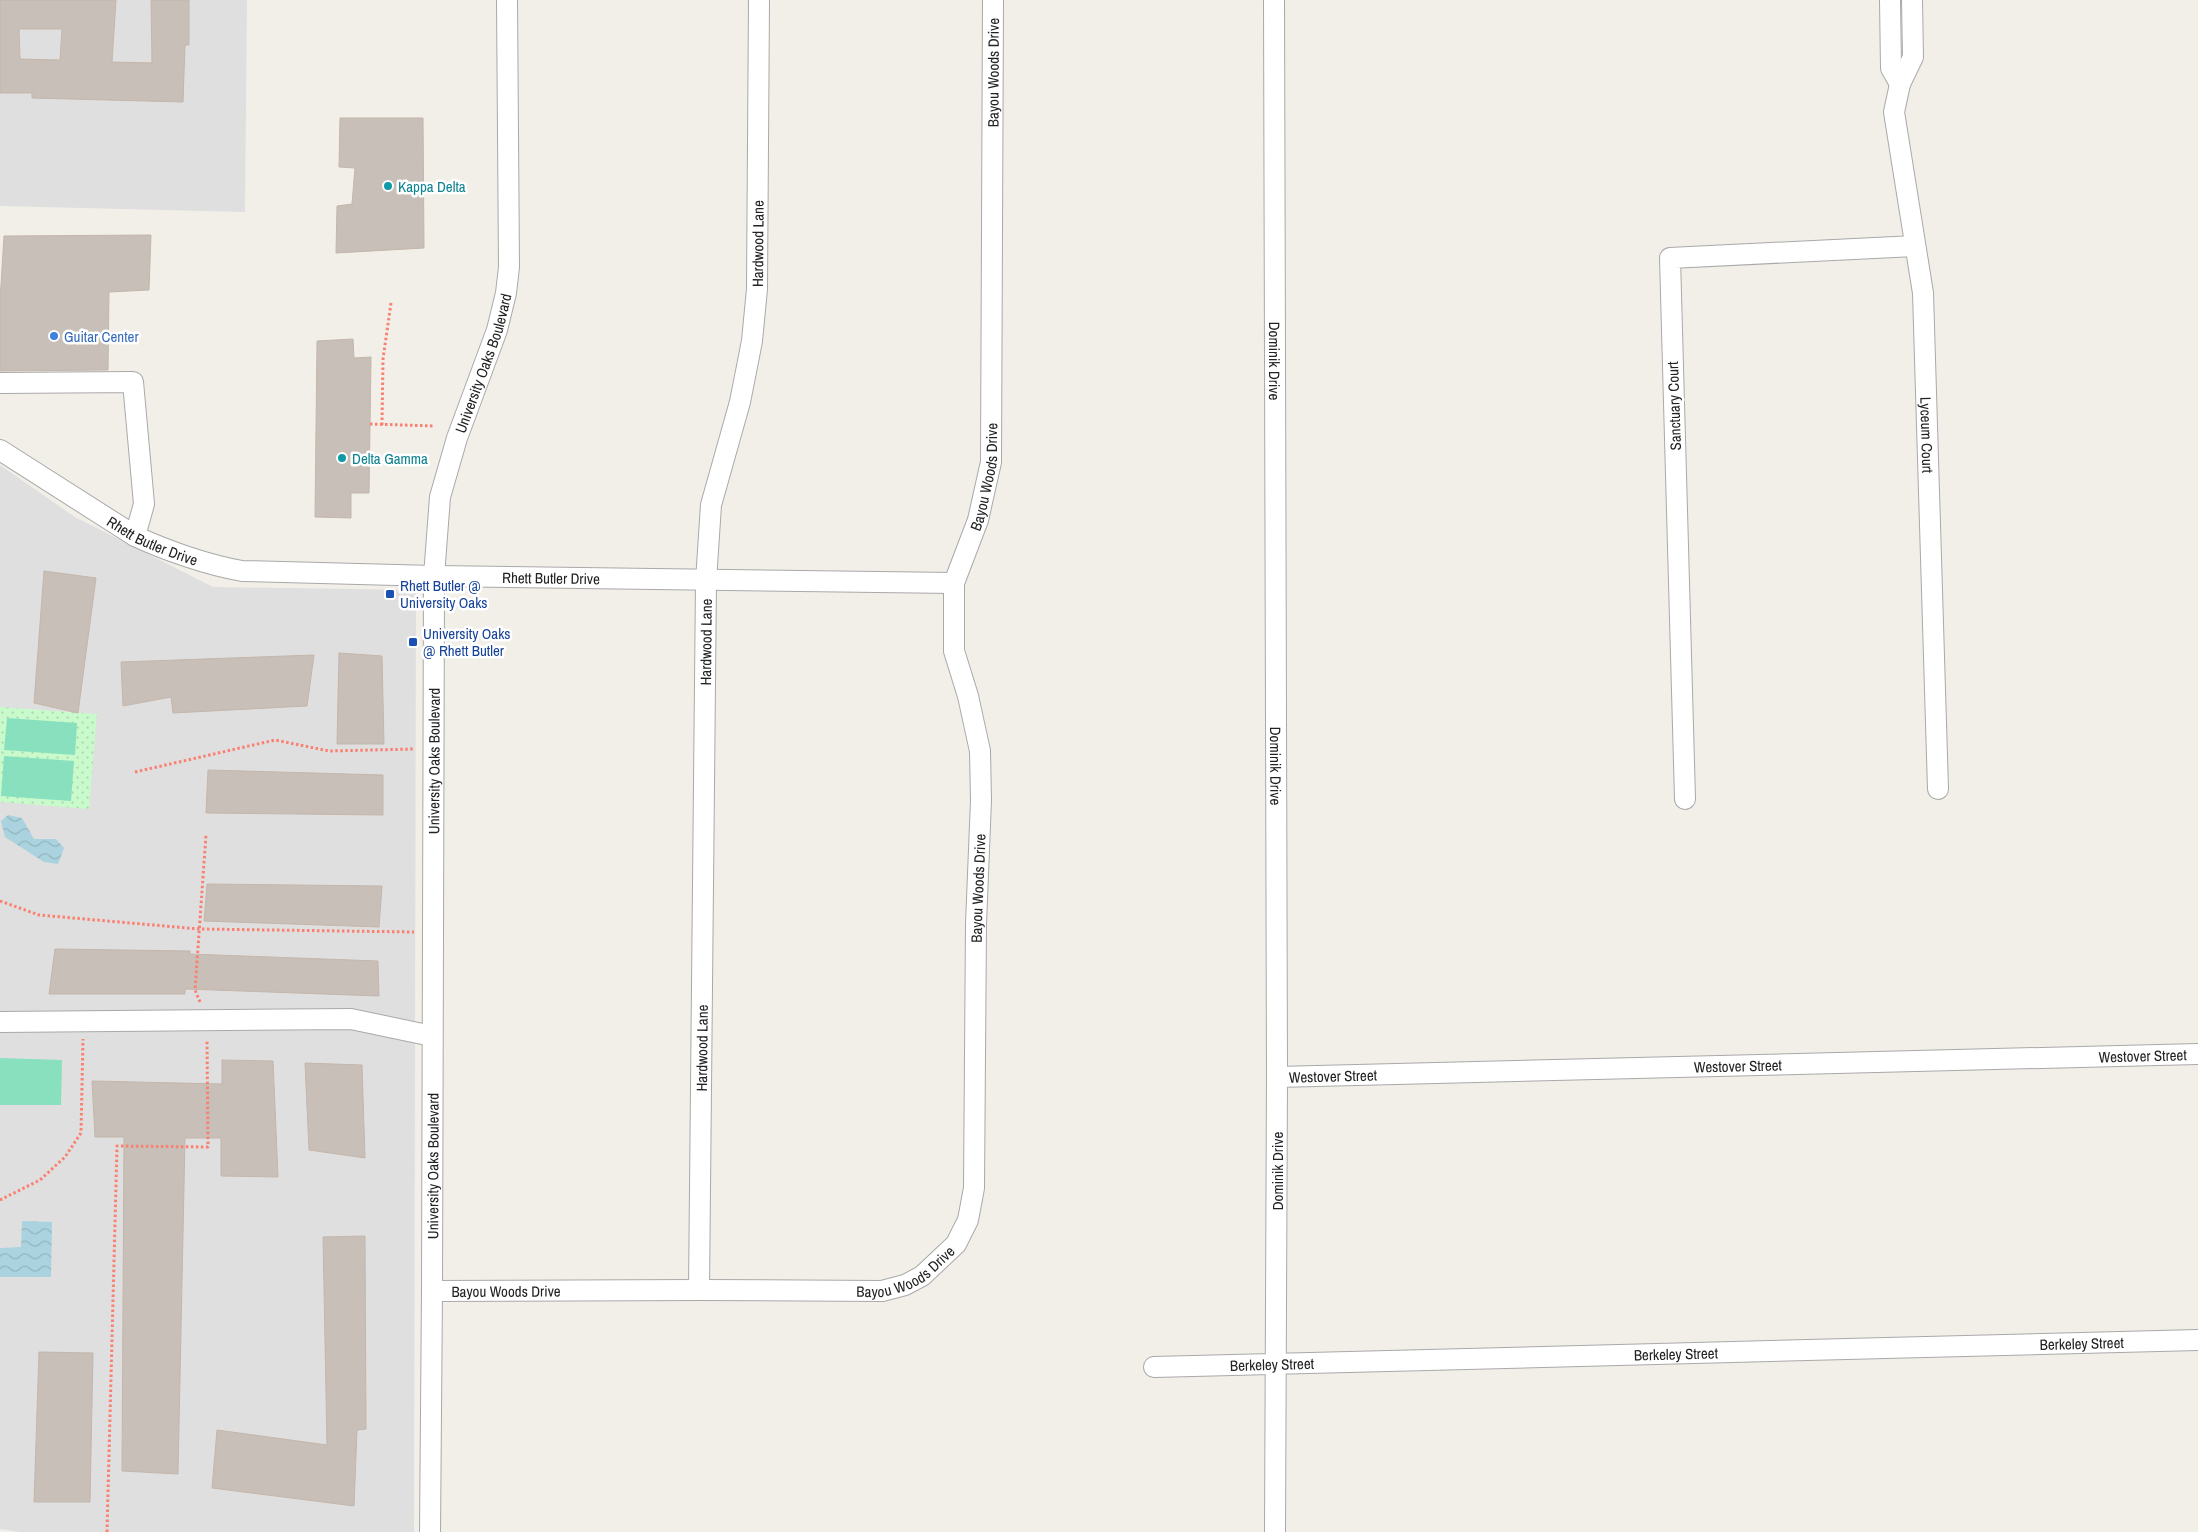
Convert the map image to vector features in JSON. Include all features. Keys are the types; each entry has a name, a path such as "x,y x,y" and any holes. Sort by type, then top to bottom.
{"street":[{"name":"University Oaks Boulevard","path":"430,1532 434,576 440,497 457,438 497,330 506,293 509,267 507,0"},
{"name":"Hardwood Lane","path":"699,1290 706,581 711,505 740,402 752,341 756,289 758,0"},
{"name":"Bayou Woods Drive","path":"432,1291 699,1290 882,1292 905,1286 922,1276 956,1244 968,1220 974,1188 976,924 981,800 980,751 968,696 954,651 954,583 978,520 991,462 993,0"},
{"name":"Dominik Drive","path":"1274,0 1277,1077 1275,1532"},
{"path":"1890,0 1891,68 1900,84"},
{"name":"Lyceum Court","path":"1912,0 1913,57 1900,84 1894,112 1923,293 1938,789"},
{"name":"Sanctuary Court","path":"1685,799 1670,258 1915,246"},
{"path":"0,383 133,382 144,504 136,536"},
{"name":"Rhett Butler Drive","path":"0,450 136,536 152,544 242,571 706,581 954,583"},
{"path":"0,1022 351,1019 432,1036"},
{"name":"Westover Street","path":"1277,1077 2198,1054"},
{"name":"Berkeley Street","path":"1154,1367 2198,1340"}],"path":[{"path":"382,424 383,358 391,303"},
{"path":"370,424 434,426"},
{"path":"135,772 275,740 329,751 434,748"},
{"path":"107,1532 117,1146 208,1147 207,1020 195,990 206,835"},
{"path":"0,901 39,915 199,929 432,933"},
{"path":"0,1200 40,1180 65,1157 81,1133 83,1021"}],"shaded area":[{"path":"0,0 247,0 245,212 0,206"},
{"path":"0,465 75,517 213,587 416,590 414,1532 20,1532 0,1529"}],"green space":[{"path":"0,707 97,714 89,809 0,802"},
{"path":"7,718 77,723 75,755 4,750"},
{"path":"4,756 74,761 71,801 1,796"},
{"path":"0,1058 62,1060 61,1105 0,1105"}],"water":[{"path":"8,815 22,818 34,839 56,839 64,848 58,864 44,862 5,837 1,821"},
{"path":"22,1221 52,1222 51,1277 0,1277 0,1248 21,1247"}],"building":[{"path":"0,0 116,0 112,62 152,63 151,0 189,0 189,45 185,45 183,102 32,98 32,93 0,93","holes":["19,29 62,29 60,60 20,59"]},
{"name":"Kappa Delta","path":"340,118 423,118 424,248 336,253 337,206 352,204 355,168 339,167"},
{"name":"Guitar Center","path":"151,235 149,290 109,292 108,370 0,371 0,301 4,236"},
{"name":"Delta Gamma","path":"353,339 354,358 371,357 369,493 351,493 351,518 315,517 317,341"},
{"path":"44,571 96,578 78,713 34,703"},
{"path":"339,653 382,656 384,744 337,744"},
{"path":"314,655 307,706 173,713 171,697 123,706 121,662"},
{"path":"208,770 383,775 383,815 206,813"},
{"path":"207,884 382,886 379,927 204,921"},
{"path":"55,949 190,951 190,954 378,961 379,996 185,989 185,994 49,994"},
{"path":"222,1060 273,1061 278,1177 221,1176 221,1138 185,1138 178,1474 122,1471 124,1137 95,1137 92,1081 222,1084"},
{"path":"305,1063 362,1065 365,1158 309,1150"},
{"path":"365,1236 366,1429 357,1430 354,1506 212,1488 217,1430 327,1445 323,1237"},
{"path":"39,1352 93,1353 90,1502 34,1502"}],"place":[{"name":"Kappa Delta","path":"388,186"},
{"name":"Guitar Center","path":"54,336"},
{"name":"Delta Gamma","path":"342,458"},
{"name":"Rhett Butler @ University Oaks","path":"390,594"},
{"name":"University Oaks @ Rhett Butler","path":"413,642"}]}
